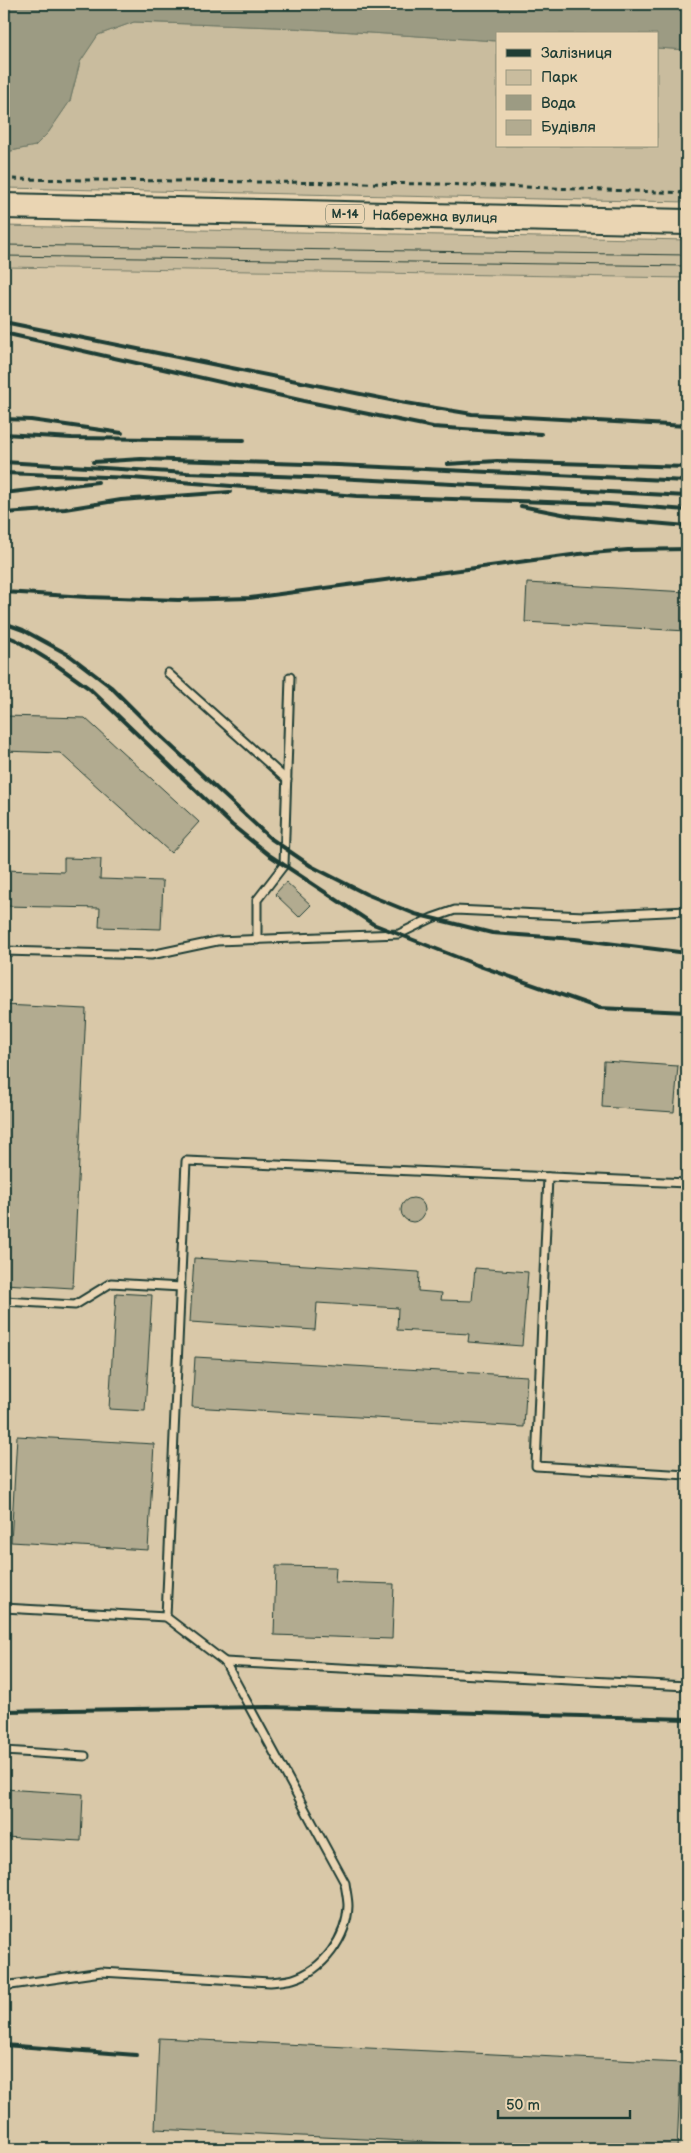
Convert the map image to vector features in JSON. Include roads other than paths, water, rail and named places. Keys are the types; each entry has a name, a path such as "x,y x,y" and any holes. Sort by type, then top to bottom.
{"highway":[{"name":"Набережна вулиця","path":"4,206 687,222"}],"lane":[{"path":"168,674 287,780"},
{"path":"257,940 257,900 284,865 290,677"},
{"path":"4,951 151,956 217,942 399,934 432,918 455,910 584,916 687,911"},
{"path":"166,1618 186,1161 687,1183"},
{"path":"548,1177 536,1466 687,1475"},
{"path":"4,1301 74,1305 110,1283 181,1287"},
{"path":"4,1608 166,1618 224,1662 345,1883 348,1907 343,1930 332,1951 315,1968 294,1978 270,1982 101,1972 4,1986"},
{"path":"224,1662 687,1686"},
{"path":"4,1751 85,1756"}],"water":[{"path":"4,4 687,4 687,50 658,48 658,32 496,32 496,41 275,27 134,22 98,35 80,62 70,101 48,133 35,146 11,151 4,148"}],"tram line":[{"path":"4,245 687,255"},
{"path":"4,256 687,266"}],"railway":[{"path":"4,322 400,402 472,414 687,426"},
{"path":"4,333 304,401 433,427 541,434"},
{"path":"4,419 31,420 122,433"},
{"path":"4,434 72,438 244,440"},
{"path":"93,462 141,459 338,465 687,481"},
{"path":"447,464 497,461 687,467"},
{"path":"4,462 187,473 336,478 687,496"},
{"path":"4,473 132,478 357,496 608,504 687,510"},
{"path":"4,493 98,482"},
{"path":"4,513 65,509 121,500 230,492"},
{"path":"521,506 572,516 687,526"},
{"path":"4,592 178,600 250,598 579,554 628,550 687,549"},
{"path":"4,623 23,630 69,655 111,687 154,730 270,838 311,866 366,894 415,914 492,933 575,939 687,953"},
{"path":"4,635 16,640 55,664 90,689 232,825 269,855 373,924 477,965 599,1008 687,1012"},
{"path":"4,1711 269,1707 687,1719"},
{"path":"4,2045 136,2055"}]}
